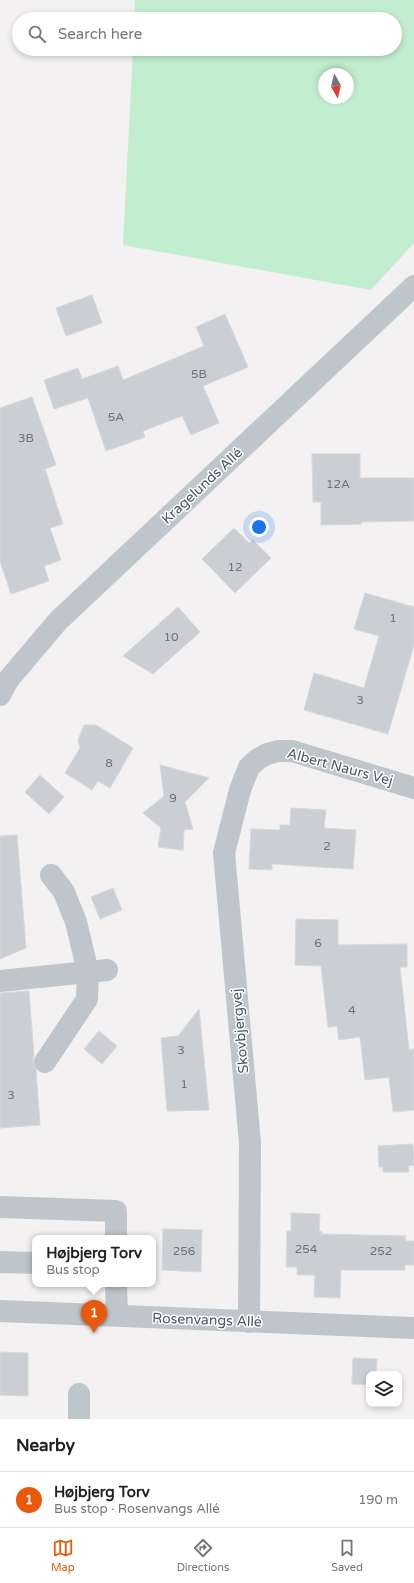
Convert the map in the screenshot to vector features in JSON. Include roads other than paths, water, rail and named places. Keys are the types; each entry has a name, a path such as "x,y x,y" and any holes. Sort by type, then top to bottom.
{"street":[{"name":"Kragelunds Allé","path":"0,695 8,680 58,620 414,286"},
{"name":"Albert Naurs Vej","path":"266,754 278,751 292,751 414,788"},
{"name":"Skovbjergvej","path":"249,1322 250,1143 224,853 240,790 249,766 266,754"},
{"path":"45,1062 87,999 98,971 64,892 51,875"},
{"path":"0,981 98,971"},
{"path":"0,1207 116,1211 116,1235"},
{"path":"0,1262 32,1263"},
{"path":"116,1287 117,1316"},
{"name":"Rosenvangs Allé","path":"0,1311 414,1328"},
{"path":"78,1394 79,1419"}],"place":[{"name":"Højbjerg Torv","path":"94,1333"}]}
